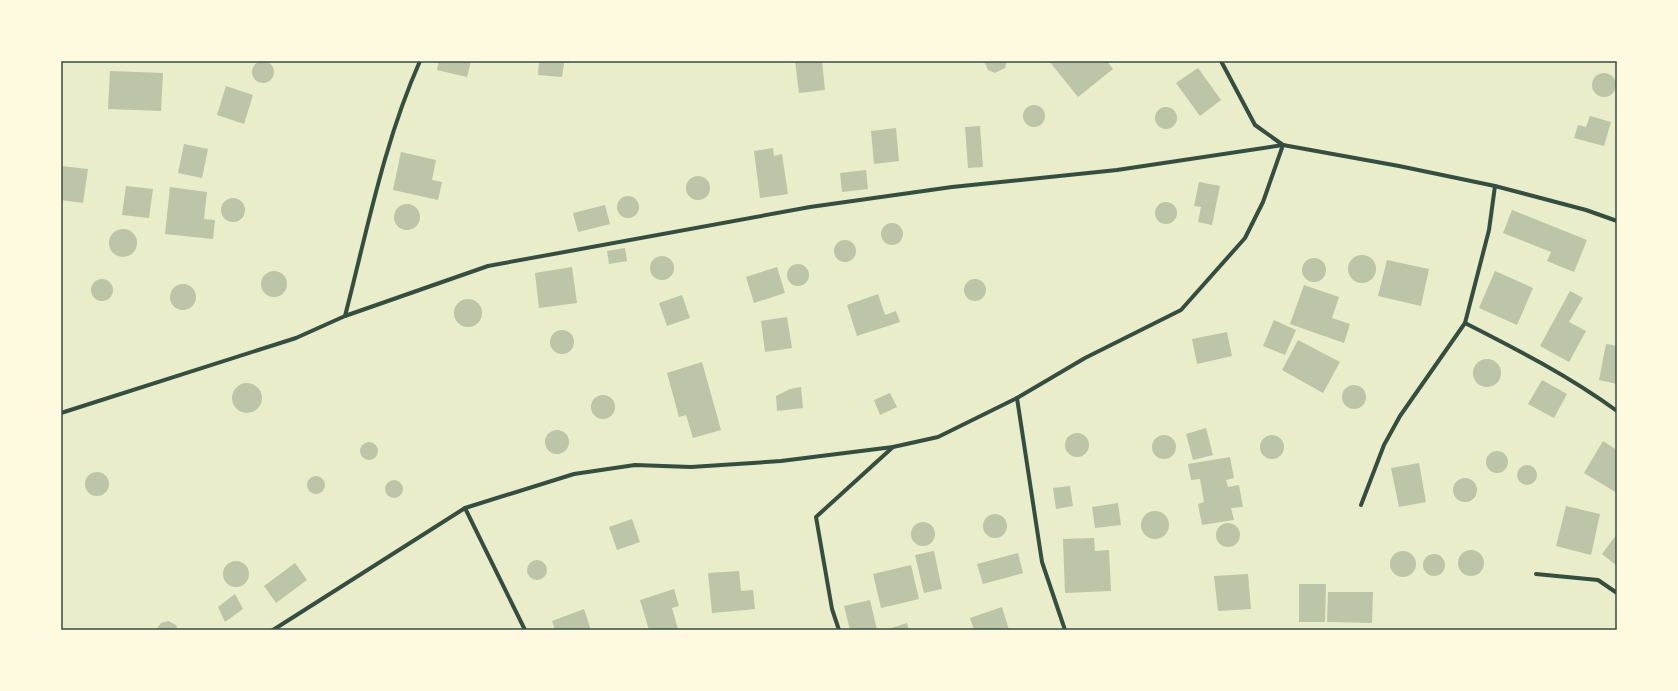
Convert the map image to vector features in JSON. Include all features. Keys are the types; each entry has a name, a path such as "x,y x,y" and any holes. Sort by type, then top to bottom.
{"street":[{"path":"345,316 375,197 404,96 420,61"},
{"path":"1221,61 1255,125 1283,145"},
{"path":"273,630 465,508 574,474 635,466 691,467 781,461 894,447 938,437 1017,398 1085,358 1181,310 1245,238 1263,202 1283,145"},
{"path":"61,413 296,338 345,316 488,266 810,206 952,187 1117,170 1283,145 1399,166 1495,186 1586,210 1617,220"},
{"path":"1361,505 1384,445 1400,416 1465,323 1490,230 1495,186"},
{"path":"1465,323 1531,356 1588,390 1617,411"},
{"path":"1017,398 1042,562 1065,630"},
{"path":"839,630 832,609 816,517 894,447"},
{"path":"465,508 525,630"},
{"path":"1536,574 1598,580 1617,593"}],"building":[{"path":"263,61 267,62 273,68 273,76 267,82 263,83 259,82 253,76 252,72 253,68 259,62"},
{"path":"439,61 471,61 467,77 437,70"},
{"path":"539,61 571,61 570,63 564,63 562,77 538,75"},
{"path":"795,61 822,61 825,90 799,93"},
{"path":"984,61 1007,61 1005,68 995,73 988,70"},
{"path":"1049,61 1107,61 1113,69 1078,97"},
{"path":"1198,68 1221,100 1200,116 1176,83"},
{"path":"110,71 163,73 161,111 108,109"},
{"path":"1604,73 1613,76 1616,85 1613,94 1604,97 1595,94 1592,85 1595,76"},
{"path":"226,86 253,95 244,124 217,115"},
{"path":"1034,105 1042,108 1045,116 1042,124 1034,127 1026,124 1023,116 1026,108"},
{"path":"1166,107 1174,110 1177,118 1174,126 1166,129 1158,126 1155,118 1158,110"},
{"path":"1590,116 1611,122 1604,146 1574,138 1578,125 1586,127"},
{"path":"980,126 983,167 968,168 965,127"},
{"path":"896,128 899,161 874,164 871,131"},
{"path":"184,144 208,149 202,178 178,173"},
{"path":"773,148 774,156 782,154 788,194 760,198 754,151"},
{"path":"401,152 436,160 432,180 442,182 438,200 393,190"},
{"path":"61,166 88,169 83,203 61,200"},
{"path":"866,170 868,189 842,192 840,173"},
{"path":"698,176 707,179 710,188 707,197 698,200 689,197 686,188 689,179"},
{"path":"1199,182 1220,186 1212,225 1198,222 1201,207 1194,206"},
{"path":"126,186 153,189 149,218 122,215"},
{"path":"170,187 207,192 204,219 215,220 213,239 165,234"},
{"path":"628,196 632,197 638,203 638,211 632,217 628,218 624,217 618,211 617,207 618,203 624,197"},
{"path":"228,198 238,198 245,205 245,215 238,222 228,222 221,215 221,205"},
{"path":"1166,202 1174,205 1177,213 1174,221 1166,224 1158,221 1155,213 1158,205"},
{"path":"407,204 416,208 420,217 416,226 407,230 398,226 394,217 398,208"},
{"path":"605,205 610,224 578,232 573,213"},
{"path":"1512,210 1587,240 1574,272 1547,261 1551,252 1503,233"},
{"path":"892,223 900,226 903,234 900,242 892,245 884,242 881,234 884,226"},
{"path":"123,229 133,233 137,243 133,253 123,257 113,253 109,243 113,233"},
{"path":"845,240 853,243 856,251 853,259 845,262 837,259 834,251 837,243"},
{"path":"625,248 627,261 609,264 607,251"},
{"path":"1362,255 1372,259 1376,269 1372,279 1362,283 1352,279 1348,269 1352,259"},
{"path":"662,256 667,257 673,263 673,273 667,279 662,280 657,279 651,273 650,268 651,263 657,257"},
{"path":"1314,258 1322,262 1326,270 1322,278 1314,282 1306,278 1302,270 1306,262"},
{"path":"1387,260 1429,269 1421,306 1378,296"},
{"path":"798,264 806,267 809,275 806,283 798,286 790,283 787,275 790,267"},
{"path":"572,267 577,303 539,308 535,273"},
{"path":"777,267 785,293 754,303 746,277"},
{"path":"274,271 283,275 287,284 283,293 274,297 265,293 261,284 265,275"},
{"path":"1495,271 1533,288 1517,325 1479,308"},
{"path":"102,279 110,282 113,290 110,298 102,301 94,298 91,290 94,282"},
{"path":"975,279 979,280 985,286 985,294 979,300 975,301 971,300 965,294 964,290 965,286 971,280"},
{"path":"183,284 192,288 196,297 192,306 183,310 174,306 170,297 174,288"},
{"path":"1304,285 1339,297 1332,318 1350,324 1344,343 1290,324"},
{"path":"1570,291 1583,298 1569,322 1586,331 1569,362 1540,346"},
{"path":"878,294 885,315 896,311 900,322 857,336 847,305"},
{"path":"682,295 690,318 667,326 659,303"},
{"path":"468,299 478,303 482,313 478,323 468,327 458,323 454,313 458,303"},
{"path":"787,317 792,348 765,352 761,321"},
{"path":"1274,320 1296,330 1285,355 1263,346"},
{"path":"562,330 570,334 574,342 570,350 562,354 554,350 550,342 554,334"},
{"path":"1227,332 1232,356 1197,364 1192,339"},
{"path":"1298,340 1340,362 1323,393 1282,370"},
{"path":"1606,344 1617,346 1617,384 1599,380"},
{"path":"1487,359 1497,363 1501,373 1497,383 1487,387 1477,383 1473,373 1477,363"},
{"path":"702,362 721,430 693,438 686,415 679,417 667,373"},
{"path":"1542,380 1567,394 1554,418 1528,404"},
{"path":"247,383 258,387 262,398 258,409 247,413 236,409 232,398 236,387"},
{"path":"1354,385 1363,388 1366,397 1363,406 1354,409 1345,406 1342,397 1345,388"},
{"path":"801,387 803,408 777,411 776,396 790,389"},
{"path":"890,393 897,407 880,415 874,400"},
{"path":"603,395 611,399 615,407 611,415 603,419 595,415 591,407 595,399"},
{"path":"1206,428 1213,455 1193,460 1186,434"},
{"path":"557,430 565,434 569,442 565,450 557,454 549,450 545,442 549,434"},
{"path":"1077,433 1082,434 1088,440 1088,450 1082,456 1077,457 1072,456 1066,450 1065,445 1066,440 1072,434"},
{"path":"1164,435 1169,436 1175,442 1175,452 1169,458 1164,459 1159,458 1153,452 1152,447 1153,442 1159,436"},
{"path":"1272,435 1277,436 1283,442 1283,452 1277,458 1272,459 1267,458 1261,452 1260,447 1261,442 1267,436"},
{"path":"1603,441 1617,450 1617,493 1584,473"},
{"path":"365,442 373,442 378,447 376,458 373,460 365,460 360,455 360,447"},
{"path":"1497,451 1505,454 1508,462 1505,470 1497,473 1489,470 1486,462 1489,454"},
{"path":"1230,457 1234,478 1226,480 1228,487 1239,485 1243,507 1231,508 1234,520 1202,525 1198,504 1204,502 1200,479 1191,480 1188,464"},
{"path":"1419,463 1426,502 1399,507 1391,468"},
{"path":"1527,465 1534,468 1537,475 1534,482 1527,485 1520,482 1517,475 1520,468"},
{"path":"97,472 105,476 109,484 105,492 97,496 89,492 85,484 89,476"},
{"path":"312,476 320,476 325,481 323,492 320,494 312,494 307,489 307,481"},
{"path":"1465,478 1470,479 1476,485 1476,495 1470,501 1465,502 1460,501 1454,495 1453,490 1454,485 1460,479"},
{"path":"390,480 398,480 403,485 401,496 398,498 390,498 385,493 385,485"},
{"path":"1070,486 1073,506 1056,509 1053,488"},
{"path":"1118,503 1121,525 1095,528 1092,507"},
{"path":"1566,506 1600,514 1591,555 1556,546"},
{"path":"1155,511 1165,515 1169,525 1165,535 1155,539 1145,535 1141,525 1145,515"},
{"path":"995,514 1000,515 1006,521 1006,531 1000,537 995,538 990,537 984,531 983,526 984,521 990,515"},
{"path":"632,519 640,542 617,550 609,527"},
{"path":"923,522 932,525 935,534 932,543 923,546 914,543 911,534 914,525"},
{"path":"1228,523 1237,526 1240,535 1237,544 1228,547 1219,544 1216,535 1219,526"},
{"path":"1617,534 1617,566 1602,554"},
{"path":"1094,538 1095,551 1109,550 1111,591 1065,593 1063,539"},
{"path":"1471,550 1480,554 1484,563 1480,572 1471,576 1462,572 1458,563 1462,554"},
{"path":"934,551 942,589 924,593 915,555"},
{"path":"1403,551 1412,555 1416,564 1412,573 1403,577 1394,573 1390,564 1394,555"},
{"path":"1018,553 1023,573 983,584 977,564"},
{"path":"1434,554 1442,557 1445,565 1442,573 1434,576 1426,573 1423,565 1426,557"},
{"path":"537,560 544,563 547,570 544,577 537,580 530,577 527,570 530,563"},
{"path":"236,561 245,565 249,574 245,583 236,587 227,583 223,574 227,565"},
{"path":"295,563 307,580 276,603 264,586"},
{"path":"911,565 919,599 881,608 873,574"},
{"path":"739,571 741,591 753,590 755,609 712,613 708,573"},
{"path":"1248,574 1251,609 1218,611 1214,576"},
{"path":"1299,584 1326,584 1325,622 1299,622"},
{"path":"674,589 679,606 672,608 678,629 649,630 640,600"},
{"path":"1328,592 1373,592 1372,623 1327,622"},
{"path":"235,594 243,609 225,622 218,607"},
{"path":"870,600 877,630 850,630 844,606"},
{"path":"1002,607 1009,630 974,630 970,618"},
{"path":"584,609 591,630 555,630 552,621"},
{"path":"168,621 176,625 178,630 156,630 161,623"},
{"path":"907,623 909,630 885,630"}]}
